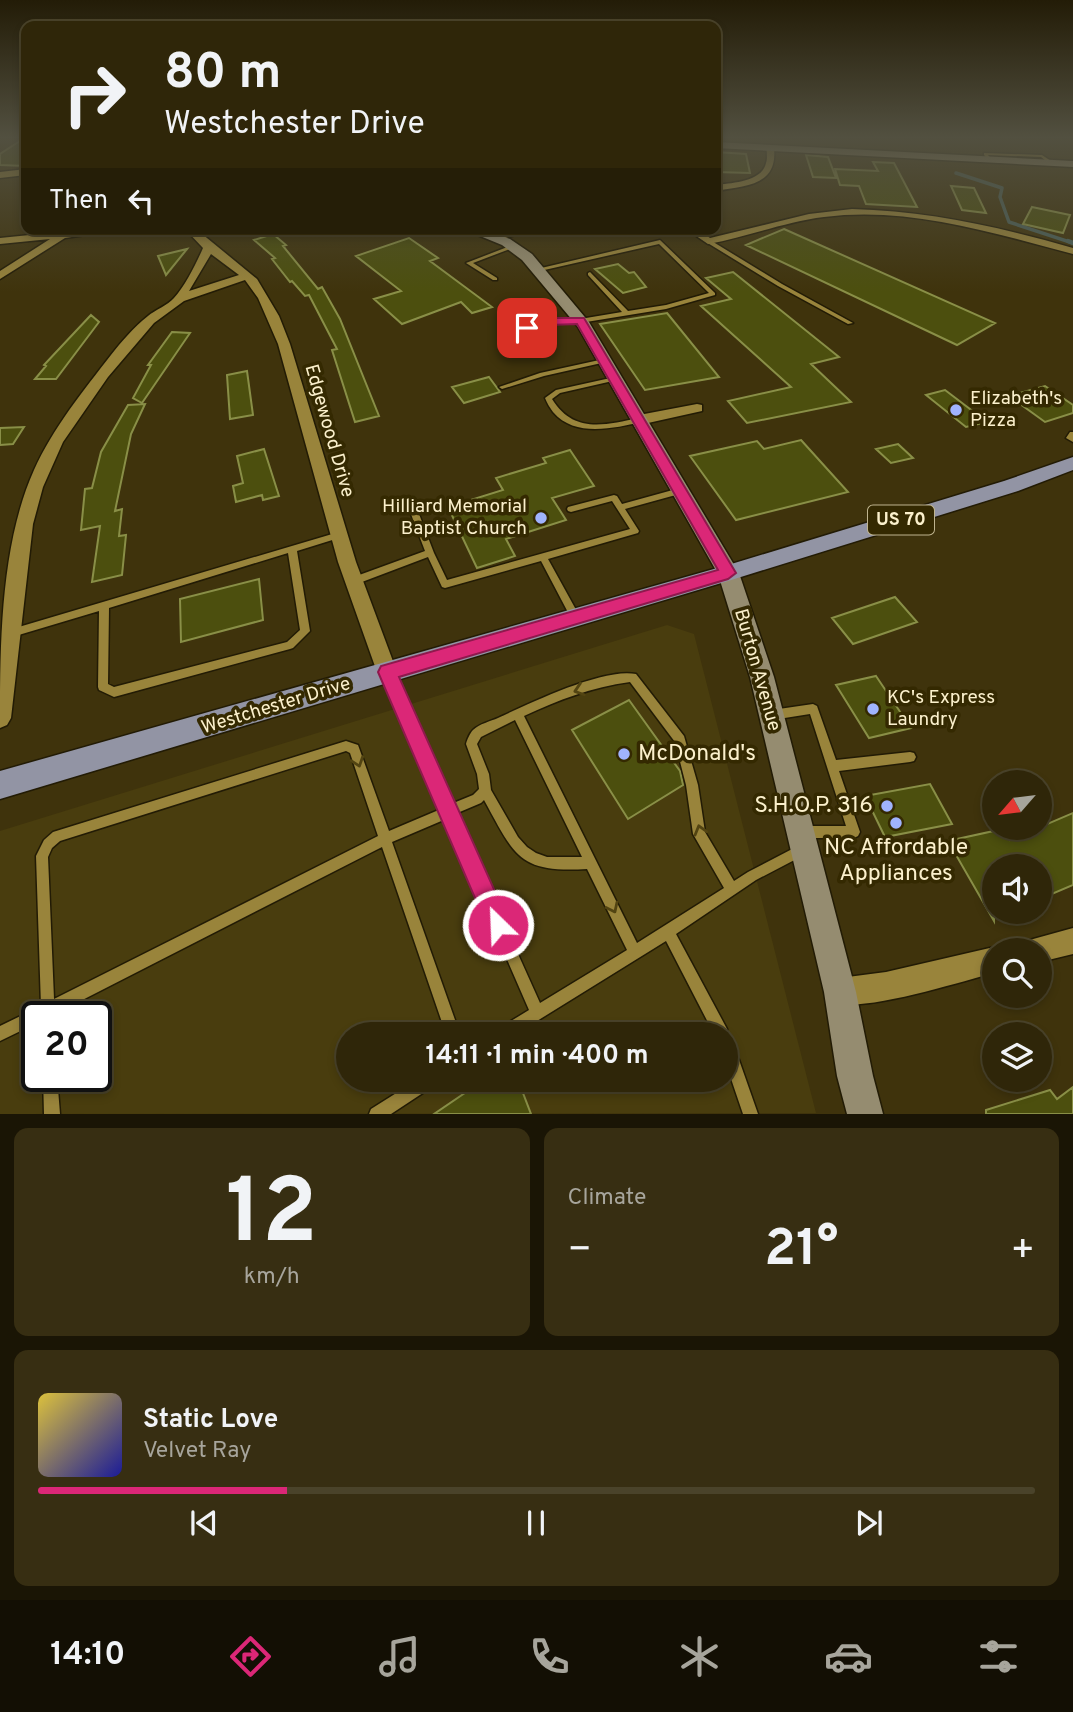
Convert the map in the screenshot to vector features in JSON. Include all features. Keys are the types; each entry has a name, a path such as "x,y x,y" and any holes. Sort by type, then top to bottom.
{"main road":[{"name":"Westchester Drive","path":"0,785 728,573 1011,486 1073,463"}],"street":[{"path":"700,235 708,241 824,214 864,212 994,230 1073,251"},
{"path":"0,241 57,235"},
{"path":"0,276 64,235"},
{"name":"Edgewood Drive","path":"196,235 208,248 247,276 273,317 284,344 339,535 387,672"},
{"name":"Burton Avenue","path":"486,235 512,247 540,269 580,321 728,573 762,677 840,992 855,1076 865,1114"},
{"path":"495,238 507,235"},
{"path":"0,241 16,246 21,262"},
{"path":"179,297 208,248"},
{"path":"0,718 11,633 7,614 19,553 35,488 53,449 79,406 141,327 179,297 247,276"},
{"path":"639,420 697,408"},
{"path":"1052,946 1073,941"},
{"path":"840,992 886,986 982,963"}],"lane":[{"path":"708,241 850,323"},
{"path":"506,335 548,321 580,321 666,307 713,294 660,242 540,269"},
{"path":"495,279 469,263 512,247"},
{"path":"590,274 626,313"},
{"path":"502,387 604,361"},
{"path":"615,379 558,391 548,398 554,412 574,424 598,428 639,420"},
{"path":"1073,434 1070,438 1073,440"},
{"path":"620,507 680,491"},
{"path":"410,501 445,584 635,531 614,498 571,509"},
{"path":"11,633 339,535"},
{"path":"104,606 103,687 114,692 290,645 305,631 292,550"},
{"path":"354,581 430,553"},
{"path":"543,557 575,617"},
{"path":"387,672 537,1013"},
{"path":"590,863 559,866 533,861 522,851 485,790 483,774 471,744 477,733 554,699 617,678 632,677 680,740 692,785 699,834 732,890"},
{"path":"522,1022 668,932 802,840 854,832 813,709 771,715"},
{"path":"518,715 635,953"},
{"path":"48,1001 43,856 48,844 57,836 329,750 351,746 449,1022"},
{"path":"834,766 910,757"},
{"path":"71,1001 384,839 477,799 485,790"},
{"path":"668,932 716,1022"},
{"path":"0,1034 21,1025"},
{"path":"738,1077 751,1114"},
{"path":"51,1092 52,1114"},
{"path":"376,1114 411,1092"}],"shaded area":[{"path":"667,625 694,634 816,1113 0,1114 0,831"}],"building":[{"path":"860,188 907,188 917,207 866,204"},
{"path":"952,188 974,188 986,213 962,210"},
{"path":"1032,207 1070,215 1063,233 1023,224"},
{"path":"784,229 995,323 957,345 746,245"},
{"path":"274,235 286,245 283,246 318,289 322,287 340,319 379,416 355,422 332,350 337,349 309,295 305,296 290,282 272,259 275,258 254,240"},
{"path":"409,238 438,258 430,261 492,307 472,313 461,302 402,324 374,299 401,291 356,256"},
{"path":"187,249 166,275 158,256"},
{"path":"618,264 629,273 634,272 646,287 623,293 595,269"},
{"path":"733,272 839,357 811,364 851,402 747,423 728,401 791,387 701,306 731,299 706,278"},
{"path":"667,313 719,377 645,390 600,324"},
{"path":"91,315 99,322 56,379 35,379 46,366 44,365"},
{"path":"172,332 190,333 142,403 133,398 151,365 148,365"},
{"path":"247,371 253,415 230,419 227,375"},
{"path":"489,377 500,392 464,403 452,387"},
{"path":"1045,386 1073,405 1073,413 1045,422 1009,396"},
{"path":"945,390 987,422 966,427 926,395"},
{"path":"145,404 131,434 115,511 122,509 119,536 126,535 122,575 92,582 100,526 81,530 85,489 92,488 101,452 128,405"},
{"path":"24,427 13,444 0,445 0,428"},
{"path":"801,440 848,492 736,520 690,456 757,441 764,449"},
{"path":"898,444 913,458 891,463 876,449"},
{"path":"264,449 279,496 263,500 262,495 236,502 233,486 243,483 237,456"},
{"name":"Hilliard Memorial Baptist Church","path":"570,450 594,486 552,498 566,520 506,539 515,556 477,568 448,507 503,490 496,478 546,463 543,458"},
{"path":"259,579 263,620 181,642 180,599"},
{"path":"895,597 917,622 853,644 832,618"},
{"path":"876,676 911,728 869,738 836,685"},
{"path":"629,700 680,771 683,785 628,819 572,730"},
{"path":"930,784 952,824 885,837 865,796"},
{"path":"1073,813 1073,885 1052,894 1052,854 982,854 982,900 948,841 982,834 982,840 1052,840 1052,822"},
{"path":"1073,1087 1073,1114 986,1114 986,1110 1044,1092 1052,1092 1057,1099"},
{"path":"466,1092 523,1092 531,1114 434,1114"}],"waterway":[{"path":"1002,188 1000,197 1009,222 1073,243 1068,241"}],"place":[{"name":"Elizabeth's Pizza","path":"956,410"},
{"name":"Hilliard Memorial Baptist Church","path":"541,518"},
{"name":"KC's Express Laundry","path":"873,709"},
{"name":"McDonald's","path":"624,754"},
{"name":"S.H.O.P. 316","path":"887,806"},
{"name":"NC Affordable Appliances","path":"896,823"}],"route":[{"path":"498,925 387,672 728,573 580,321 548,321 527,328"}]}
